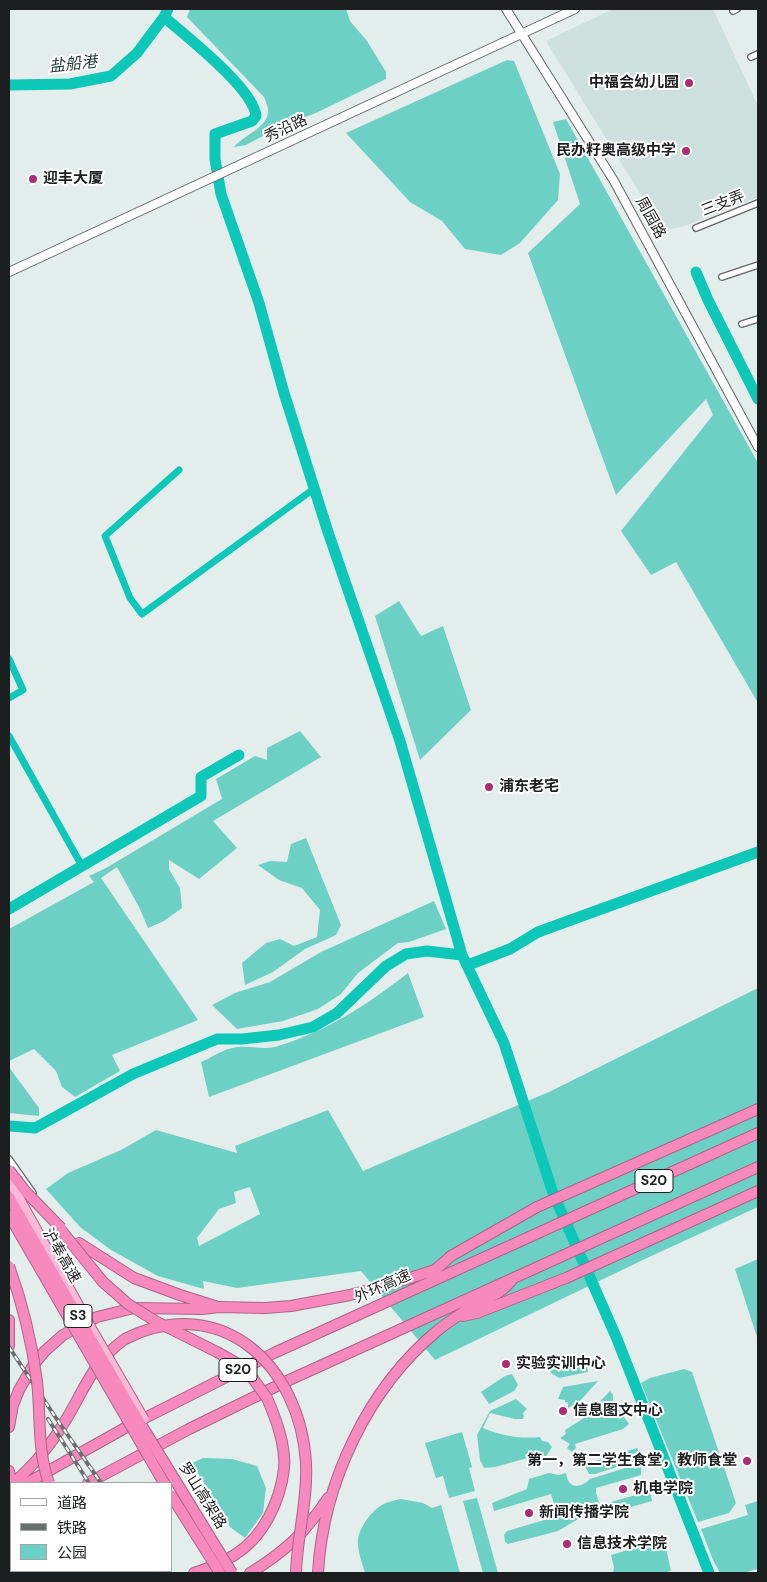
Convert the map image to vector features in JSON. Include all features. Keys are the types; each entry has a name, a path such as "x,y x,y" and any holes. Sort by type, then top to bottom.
{"highway":[{"path":"435,1270 451,1256 537,1207 758,1109"},
{"name":"外环高速","path":"29,1482 125,1428 224,1377 758,1133"},
{"name":"S20","path":"90,1482 254,1396 758,1167"},
{"path":"9,1170 103,1282 128,1304 157,1322 238,1364 254,1380 267,1398 276,1418 284,1468 278,1494 270,1516 257,1536 237,1554 216,1566 194,1573"},
{"path":"455,1318 478,1313 566,1278 758,1191"},
{"name":"沪奉高速","path":"9,1197 142,1437"},
{"name":"沪奉高速","path":"9,1216 142,1437"},
{"path":"56,1224 92,1252 134,1278 180,1296 218,1307"},
{"path":"9,1266 31,1346 37,1382 40,1444 44,1470 49,1482"},
{"path":"9,1427 13,1405 34,1364 64,1335 97,1317 134,1308 265,1308 318,1302 382,1287 435,1270 456,1270"},
{"path":"250,1573 280,1554 295,1541 315,1517 337,1481 363,1423 384,1387 412,1354 439,1329 504,1290 514,1278"},
{"path":"9,1320 9,1346"},
{"path":"14,1482 34,1464 58,1433 97,1364 114,1347 125,1339 149,1328 161,1325 185,1323 207,1326 231,1334 259,1354 274,1371 296,1412 305,1450 305,1491 298,1537 296,1573"},
{"name":"罗山高架路","path":"142,1437 164,1482"},
{"name":"罗山高架路","path":"142,1437 172,1482"},
{"path":"318,1573 323,1530 337,1481"},
{"name":"罗山高架路","path":"172,1482 232,1573"},
{"name":"罗山高架路","path":"172,1497 220,1573"}],"main road":[{"name":"周园路","path":"506,9 619,190 758,447"},
{"name":"秀沿路","path":"9,272 575,9"},
{"path":"9,1180 134,1404 237,1573"},
{"path":"9,1224 159,1482"},
{"path":"172,1504 216,1573"}],"street":[{"path":"751,57 758,54"},
{"name":"三支弄","path":"696,228 758,204"},
{"path":"722,277 758,265"},
{"path":"742,324 758,318"},
{"path":"9,1159 33,1193 9,1211"}],"shaded area":[{"name":"民办籽奥高级中学","path":"613,9 713,9 758,106 758,197 685,226 663,231 546,41"}],"green space":[{"path":"190,9 346,9 350,21 367,41 386,72 386,79 318,112 276,129 246,145 234,147 263,123 268,113 267,105 264,97 187,17"},
{"path":"507,60 514,61 560,174 558,200 520,243 501,255 465,249 442,221 410,202 346,133"},
{"path":"566,119 758,463 758,703 676,562 651,575 621,531 713,415 706,399 616,495 528,253 580,204 553,122"},
{"path":"399,601 421,636 443,626 471,710 420,760 375,616"},
{"path":"300,731 321,757 213,821 237,848 199,879 169,860 169,869 180,888 182,908 164,921 148,928 117,867 101,878 198,1020 112,1055 120,1071 75,1097 62,1087 56,1071 34,1049 9,1061 9,929 94,882 89,876 106,868 222,799 216,779 255,756 267,760 267,748"},
{"path":"306,838 341,925 336,935 305,949 273,972 245,985 242,963 266,943 280,939 294,946 317,937 320,910 302,888 279,880 258,865 270,861 287,862 291,844"},
{"path":"434,901 446,929 409,942 398,943 358,973 341,994 318,1009 283,1021 237,1029 212,1005 235,993 270,982 321,952"},
{"path":"408,973 424,1017 209,1097 201,1062 232,1048 273,1047 297,1040 347,1016"},
{"path":"758,988 758,1207 435,1360 361,1271 237,1288 203,1281 204,1289 158,1276 111,1250 80,1227 46,1189 68,1173 121,1150 156,1130 237,1153 235,1146 328,1110 363,1171 551,1091","holes":["250,1187 260,1214 199,1246 197,1238 219,1209 236,1203 234,1192"]},
{"path":"9,1067 39,1108 39,1116 9,1113"},
{"path":"758,1259 758,1340 735,1269"},
{"path":"585,1355 588,1372 559,1378 551,1373 547,1360"},
{"path":"684,1369 692,1372 736,1503 729,1513 698,1522 641,1383 650,1378"},
{"path":"512,1374 518,1385 514,1391 489,1404 481,1392 505,1376"},
{"path":"598,1381 579,1402 568,1408 568,1403 565,1400 558,1399 563,1387"},
{"path":"610,1391 613,1395 613,1402 629,1424 623,1429 575,1444 576,1448 572,1452 567,1448 570,1444 560,1438 566,1434 565,1430 584,1418"},
{"path":"516,1399 527,1409 523,1413 523,1419 490,1413 483,1428 511,1436 525,1438 540,1437 542,1441 548,1442 552,1447 544,1460 542,1454 495,1467 484,1468 480,1460 477,1435 490,1411"},
{"path":"462,1432 472,1467 469,1468 475,1491 449,1498 443,1476 436,1478 425,1443"},
{"path":"637,1448 642,1459 595,1474 589,1474 582,1465"},
{"path":"203,1458 232,1459 257,1466 266,1488 263,1513 245,1538 230,1527 192,1463"},
{"path":"641,1463 641,1475 596,1488 596,1493 600,1505 650,1491 652,1501 606,1514 580,1518 558,1531 508,1544 505,1542 504,1535 507,1531 558,1516 551,1494 494,1511 492,1503 527,1489 529,1479 549,1473 559,1475 566,1473 572,1485 579,1486 590,1479"},
{"path":"477,1498 498,1573 483,1573 463,1501"},
{"path":"401,1499 423,1503 432,1508 441,1505 460,1573 365,1573 358,1543 359,1534 368,1518 377,1508 388,1502"},
{"path":"758,1501 758,1569 742,1573 720,1573 701,1529 748,1515 745,1505"},
{"path":"659,1541 665,1544 671,1571 663,1573 613,1573 614,1567 611,1555"}],"waterway":[{"name":"盐船港","path":"9,85 70,84 111,76 137,53 168,9"},
{"path":"164,17 232,78 244,92 256,116 252,121 215,134 215,159 221,194 259,303 284,393 328,532 400,741 462,955 504,1043 553,1193 617,1339 709,1573"},
{"path":"696,272 708,300 758,399"},
{"path":"179,470 105,536 130,598 142,614 315,488"},
{"path":"9,659 23,690 9,698"},
{"path":"9,736 82,866"},
{"path":"9,909 201,796 201,777 239,755"},
{"path":"468,965 510,949 538,932 758,852"},
{"path":"9,1126 35,1128 133,1074 217,1039 242,1039 279,1035 313,1027 337,1013 386,966 406,954 427,951 462,955"}],"railway":[{"path":"9,1347 100,1482"},
{"path":"48,1419 88,1482"}],"place":[{"name":"中福会幼儿园","path":"689,83"},
{"name":"民办籽奥高级中学","path":"686,151"},
{"name":"迎丰大厦","path":"33,179"},
{"name":"浦东老宅","path":"489,787"},
{"name":"实验实训中心","path":"506,1364"},
{"name":"信息图文中心","path":"563,1411"},
{"name":"第一，第二学生食堂，教师食堂","path":"747,1461"},
{"name":"机电学院","path":"623,1489"},
{"name":"新闻传播学院","path":"529,1513"},
{"name":"信息技术学院","path":"567,1544"}]}
